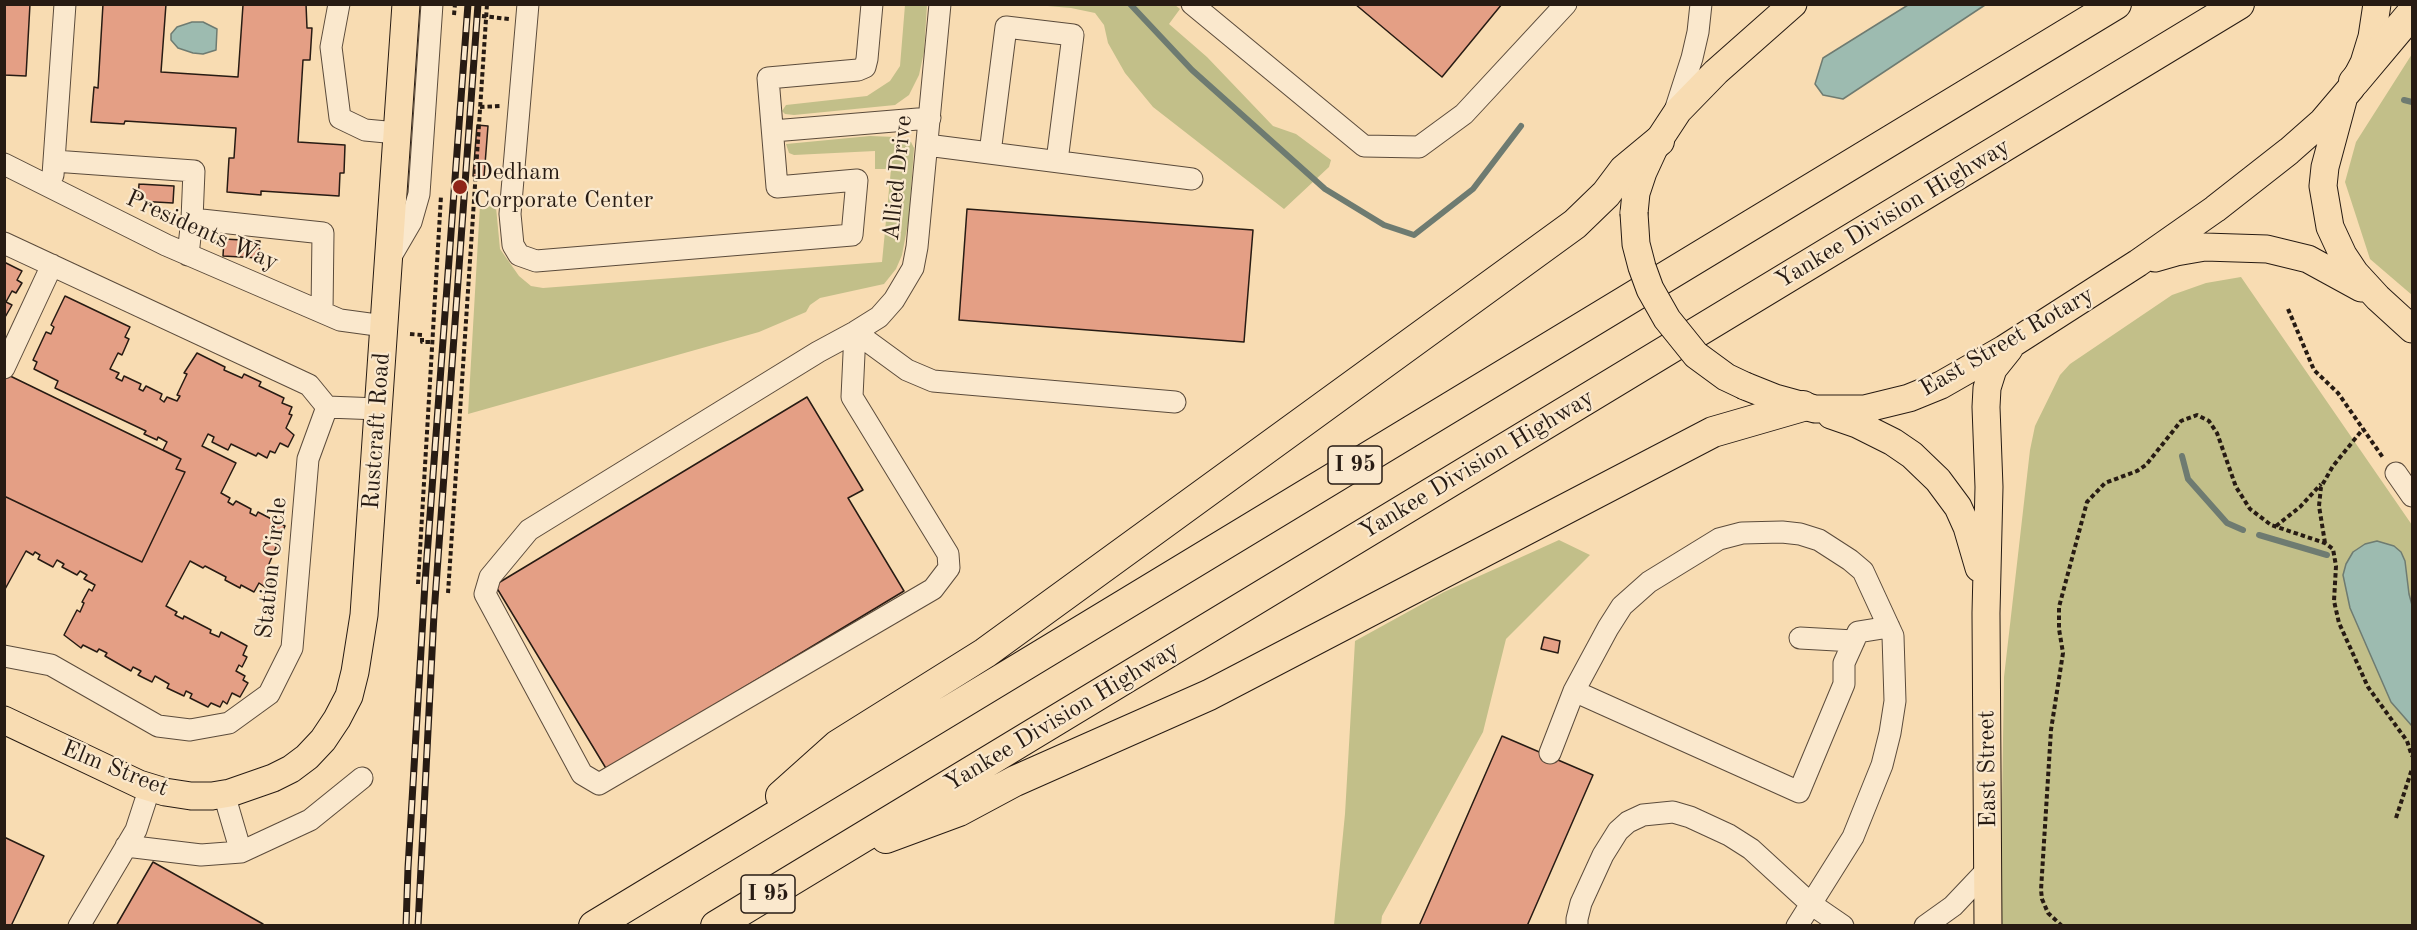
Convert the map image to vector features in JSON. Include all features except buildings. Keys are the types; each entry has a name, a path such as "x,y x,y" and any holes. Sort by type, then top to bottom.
{"highway":[{"name":"I 95","path":"594,926 2116,4"},
{"name":"Yankee Division Highway","path":"716,926 2239,4"},
{"path":"2349,90 2412,13"},
{"path":"725,846 838,745 992,648 1575,224 1602,199 1624,170 1665,131"},
{"path":"821,862 959,811 1024,777 1194,702 1713,432 1809,408"}],"main road":[{"name":"Rustcraft Road","path":"227,793 273,778 307,757 333,726 349,696 361,647 406,4"},
{"name":"East Street Rotary","path":"1793,4 1716,72 1687,101 1665,131 1643,172 1634,213 1636,244 1650,289 1667,319 1696,355 1726,377 1809,408 1864,409 1909,399 1941,385 2031,333 2215,209 2323,121 2349,90 2367,54 2377,7"},
{"path":"2349,90 2325,167 2325,205 2330,227 2343,255 2355,273 2412,329"},
{"path":"2138,263 2176,252 2205,248 2267,249 2307,259 2342,276 2378,298"},
{"name":"East Street","path":"1988,926 1986,613 1989,487 1987,388 1997,361 2011,347 2031,333"},
{"name":"East Street","path":"1809,408 1857,424 1893,442 1912,455 1938,480 1958,507 1967,527 1978,563 1986,613"},
{"name":"Elm Street","path":"4,720 108,770 150,787 191,796 227,793"}],"street":[{"path":"52,188 65,4"},
{"path":"339,4 331,46 340,118 365,130 397,133"},
{"path":"388,261 411,222 419,194 432,4"},
{"path":"528,4 510,214 513,245 519,255 536,261 852,235 857,180 777,187 768,78 858,70 865,67 872,4"},
{"name":"Allied Drive","path":"855,332 852,397 948,554 949,568 933,589 599,784 582,774 485,594 490,577 530,530 879,317 894,300 913,268 940,4"},
{"path":"1201,7 1364,146 1419,147 1464,114 1566,4"},
{"path":"1665,131 1692,58 1701,4"},
{"path":"990,153 1006,27 1073,35 1057,161"},
{"path":"773,131 930,118"},
{"path":"927,145 1192,178"},
{"path":"54,161 194,171 188,255"},
{"name":"Presidents Way","path":"4,164 188,255 340,320 384,326"},
{"path":"192,219 323,233 322,312"},
{"path":"4,243 309,385 327,407 379,409"},
{"path":"4,368 52,265"},
{"path":"855,332 907,370 933,381 1175,402"},
{"name":"Station Circle","path":"4,656 51,665 158,726 190,730 229,723 269,694 291,648 308,459 327,407"},
{"path":"2396,474 2412,496"},
{"path":"1550,753 1574,691 1622,606 1649,582 1719,539 1742,533 1800,534 1819,540 1850,560 1863,571 1893,636 1895,701 1882,765 1853,837 1797,926"},
{"path":"1574,691 1799,792 1844,684 1844,663 1858,632 1889,627"},
{"path":"1800,638 1854,641"},
{"path":"126,846 201,855 242,852 310,820 362,778"},
{"path":"79,926 136,830 150,787"},
{"path":"227,793 242,852"},
{"path":"1577,926 1576,919 1581,903 1603,855 1618,831 1628,822 1653,814 1673,812 1729,835 1751,849 1811,904 1843,926"},
{"path":"1924,926 1953,906 1989,868"}],"path":[{"path":"453,25 454,4"},
{"path":"448,592 484,16 487,4"},
{"path":"484,16 509,19"},
{"path":"480,107 501,106"},
{"path":"418,584 442,185"},
{"path":"2288,309 2310,363 2338,393 2396,474"},
{"path":"410,334 422,335 422,342 432,342"},
{"path":"2062,926 2044,906 2041,876 2051,730 2063,653 2059,628 2059,607 2087,502 2105,483 2137,471 2146,465 2181,421 2197,415 2209,421 2217,434 2243,501 2261,519 2325,543 2333,549 2335,554 2334,601 2339,623 2368,687 2407,741 2412,756"},
{"path":"2276,526 2300,507 2363,429"},
{"path":"2324,480 2319,496 2319,506 2325,543"},
{"path":"2396,818 2412,769"}],"shaded area":[{"path":"905,5 927,5 924,52 919,75 909,95 895,105 794,115 785,114 782,111 786,105 867,96 890,81 900,66"},
{"path":"1036,5 1175,5 1180,9 1169,24 1207,57 1273,126 1296,134 1331,160 1329,167 1284,209 1153,107 1125,73 1108,43 1104,25 1095,13"},
{"path":"2412,54 2412,295 2370,259 2345,182 2356,142"},
{"path":"870,136 896,137 911,142 914,148 909,218 902,255 896,269 884,284 820,298 810,305 806,312 759,332 468,414 480,205 496,207 500,249 519,276 531,286 543,288 882,262 891,169 875,169 875,151 794,155 789,153 786,144"},
{"path":"2241,277 2412,525 2412,925 2000,926 2004,677 2030,450 2035,426 2060,375 2070,364 2172,295 2206,283"},
{"path":"1559,540 1590,555 1506,639 1483,732 1382,916 1381,925 1334,925 1345,814 1355,641 1444,592"}],"water":[{"path":"1908,5 1985,5 1843,99 1823,95 1815,84 1823,58"},
{"path":"192,22 203,22 217,29 216,50 203,54 193,53 178,48 171,40 171,34 177,27"},
{"path":"2377,541 2394,546 2401,552 2405,561 2412,605 2412,726 2391,702 2350,608 2343,575 2353,552 2365,544"}],"waterway":[{"path":"1130,4 1192,70 1325,189 1384,225 1414,235 1473,189 1521,126"},
{"path":"2404,100 2412,102"},
{"path":"2182,456 2188,479 2227,523 2243,530"},
{"path":"2259,535 2327,555"}],"railway":[{"path":"406,926 425,583 468,4"},
{"path":"418,926 434,614 478,4"}],"place":[{"name":"Dedham Corporate Center","path":"460,187"}]}
